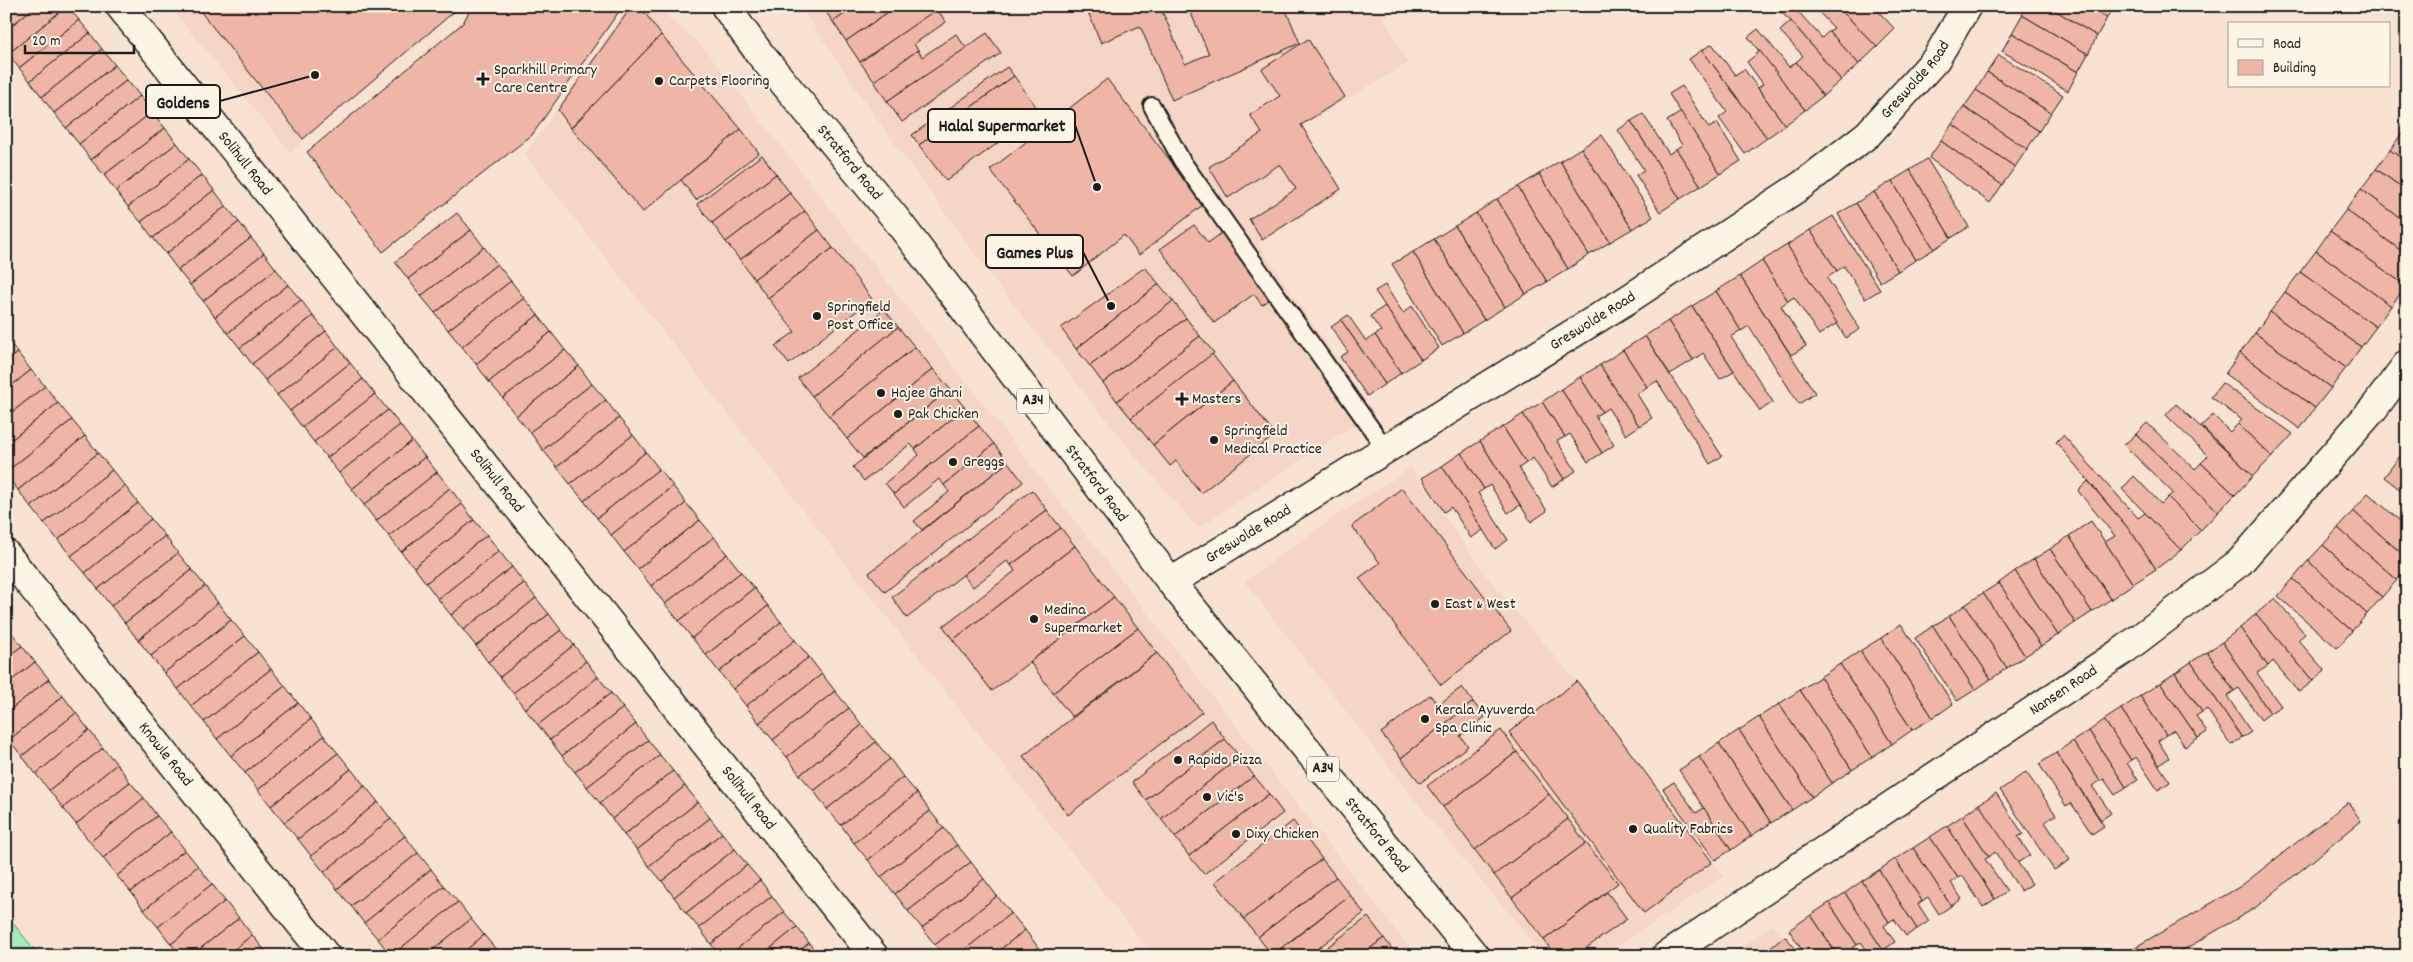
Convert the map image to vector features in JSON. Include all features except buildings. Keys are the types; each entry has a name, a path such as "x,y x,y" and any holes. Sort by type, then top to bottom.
{"main road":[{"name":"Solihull Road","path":"120,6 874,956"},
{"name":"Stratford Road","path":"725,6 760,54 896,219 1171,582 1475,956"},
{"name":"Greswolde Road","path":"1171,582 1627,300 1802,185 1874,127 1936,59 1966,6"},
{"name":"Nansen Road","path":"1666,956 2124,650 2240,562 2374,408 2407,364"},
{"name":"Knowle Road","path":"6,554 326,956"}],"lane":[{"path":"1152,106 1182,161 1385,448"}],"shaded area":[{"path":"169,6 458,6 290,152"},
{"path":"629,6 655,6 703,47 1416,956 1153,956 525,155"},
{"path":"800,6 1058,6 1064,15 1084,6 1398,6 1382,15 1408,63 1302,126 1343,191 1258,244 1373,412 1198,528 1141,463 1000,288 877,119"},
{"path":"1411,468 1488,578 1584,691 1724,876 1602,956 1544,956 1430,819 1245,582 1322,525"},
{"path":"1773,925 1802,956 1728,956"}],"green space":[{"path":"6,914 39,956 6,956"}],"place":[{"name":"Goldens","path":"315,75"},
{"name":"Sparkhill Primary Care Centre","path":"483,79"},
{"name":"Carpets Flooring","path":"659,81"},
{"name":"Halal Supermarket","path":"1097,187"},
{"name":"Games Plus","path":"1111,306"},
{"name":"Springfield Post Office","path":"817,316"},
{"name":"Hajee Ghani","path":"881,393"},
{"name":"Masters","path":"1182,399"},
{"name":"Pak Chicken","path":"898,414"},
{"name":"Springfield Medical Practice","path":"1214,440"},
{"name":"Greggs","path":"953,462"},
{"name":"East & West","path":"1435,604"},
{"name":"Medina Supermarket","path":"1034,619"},
{"name":"Kerala Ayuverda Spa Clinic","path":"1425,719"},
{"name":"Rapido Pizza","path":"1178,760"},
{"name":"Vic's","path":"1207,797"},
{"name":"Quality Fabrics","path":"1633,829"},
{"name":"Dixy Chicken","path":"1236,834"}]}
